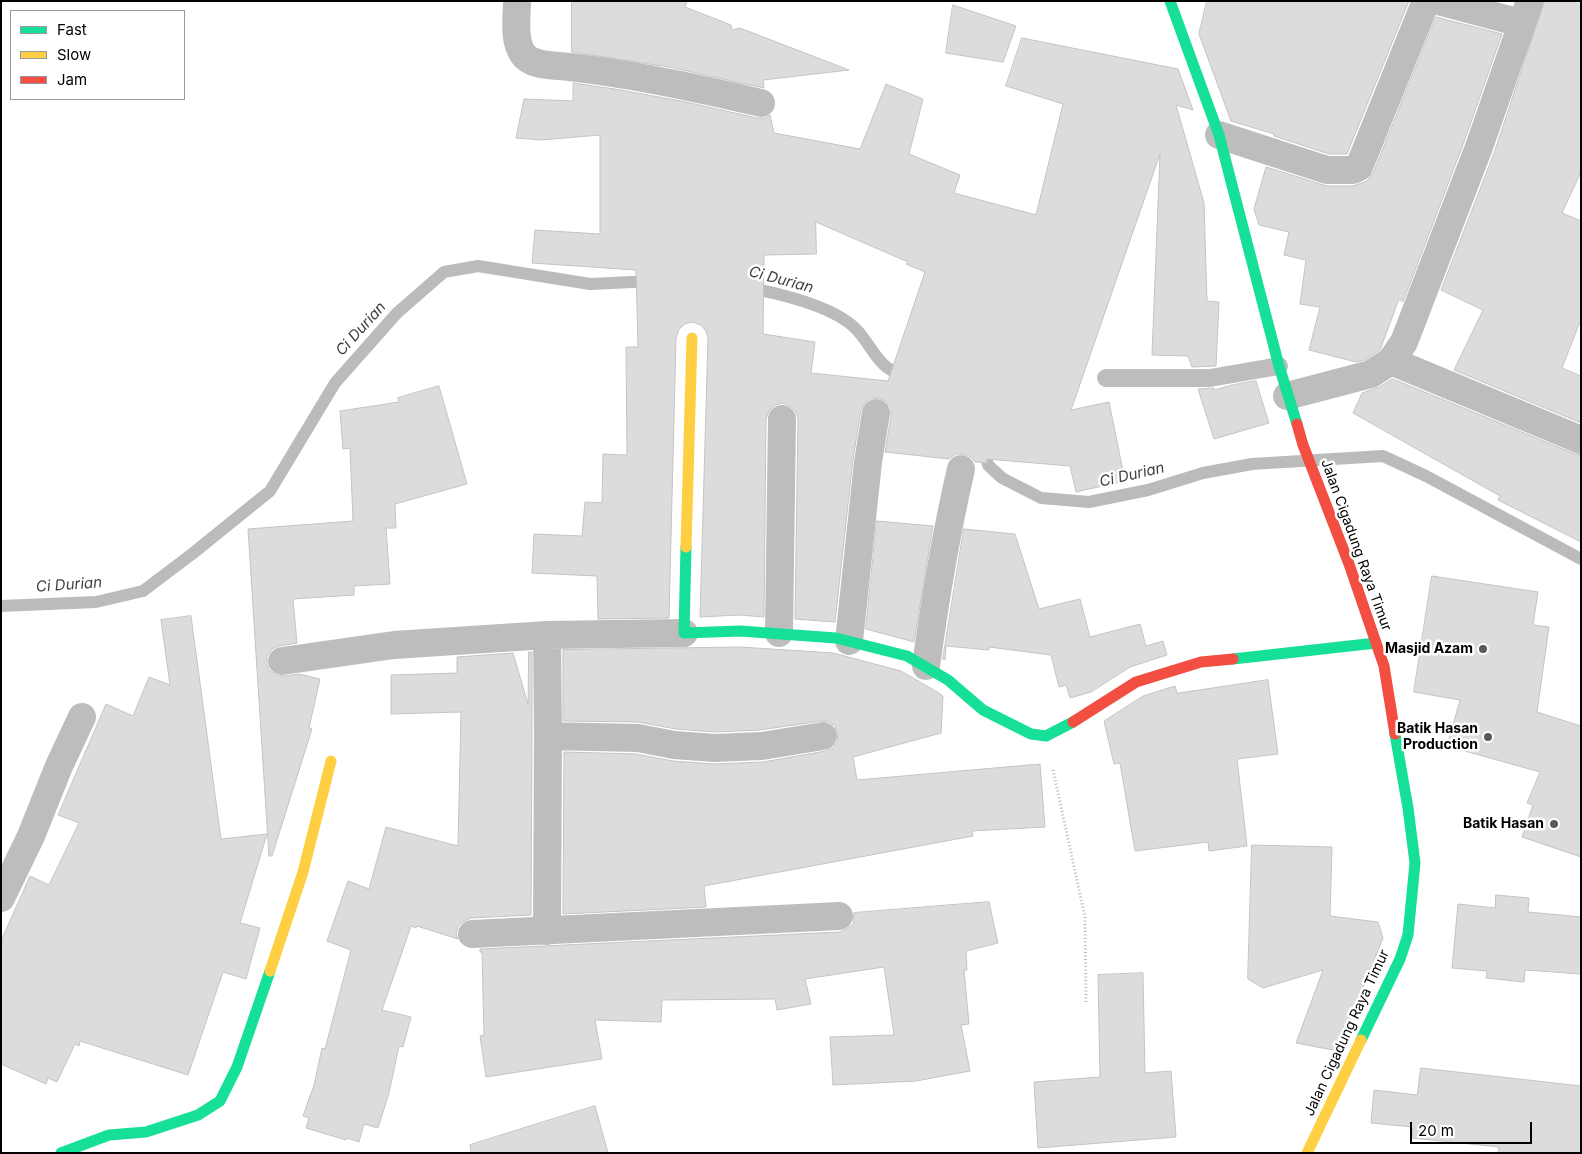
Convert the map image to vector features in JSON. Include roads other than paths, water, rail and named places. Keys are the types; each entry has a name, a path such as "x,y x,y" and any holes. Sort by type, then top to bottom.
{"street":[{"path":"517,1 517,39 523,54 536,63 600,70 703,89 761,103"},
{"name":"Jalan Cigadung Raya Timur","path":"1170,1 1219,135 1279,366 1303,445 1384,666 1408,808 1415,863 1408,935 1400,959 1307,1153"},
{"path":"1219,135 1327,170 1353,170 1359,167 1426,1"},
{"path":"1288,396 1371,374 1391,361 1404,342 1479,147 1526,12 1438,1"},
{"path":"684,633 692,338"},
{"path":"1391,361 1581,440"},
{"path":"849,641 868,462 876,413"},
{"path":"779,632 782,419"},
{"path":"926,666 945,544 961,469"},
{"path":"282,661 394,645 547,635 740,631 779,632 849,641 907,656 948,680 983,710 1030,734 1046,736 1067,726 1136,682 1181,667 1201,662 1376,643"},
{"path":"547,635 547,931"},
{"path":"1,898 32,836 59,766 82,717"},
{"path":"548,736 638,738 674,745 715,748 762,746 823,736"},
{"path":"62,1153 109,1134 146,1132 198,1115 220,1101 237,1067 303,872 331,761"},
{"path":"472,934 839,916"}],"lane":[{"path":"1106,378 1210,378 1279,366"}],"waterway":[{"name":"Ci Durian","path":"1,606 96,602 143,591 270,491 335,383 397,313 444,272 478,266 590,284 653,281"},
{"name":"Ci Durian","path":"747,287 819,307 845,320 855,328 887,368 908,375"},
{"name":"Ci Durian","path":"983,446 988,465 1002,478 1041,498 1089,502 1148,490 1203,473 1252,464 1383,456 1426,476 1581,559"}],"place":[{"name":"Masjid Azam","path":"1483,649"},
{"name":"Batik Hasan Production","path":"1488,737"},
{"name":"Batik Hasan","path":"1554,824"}]}
